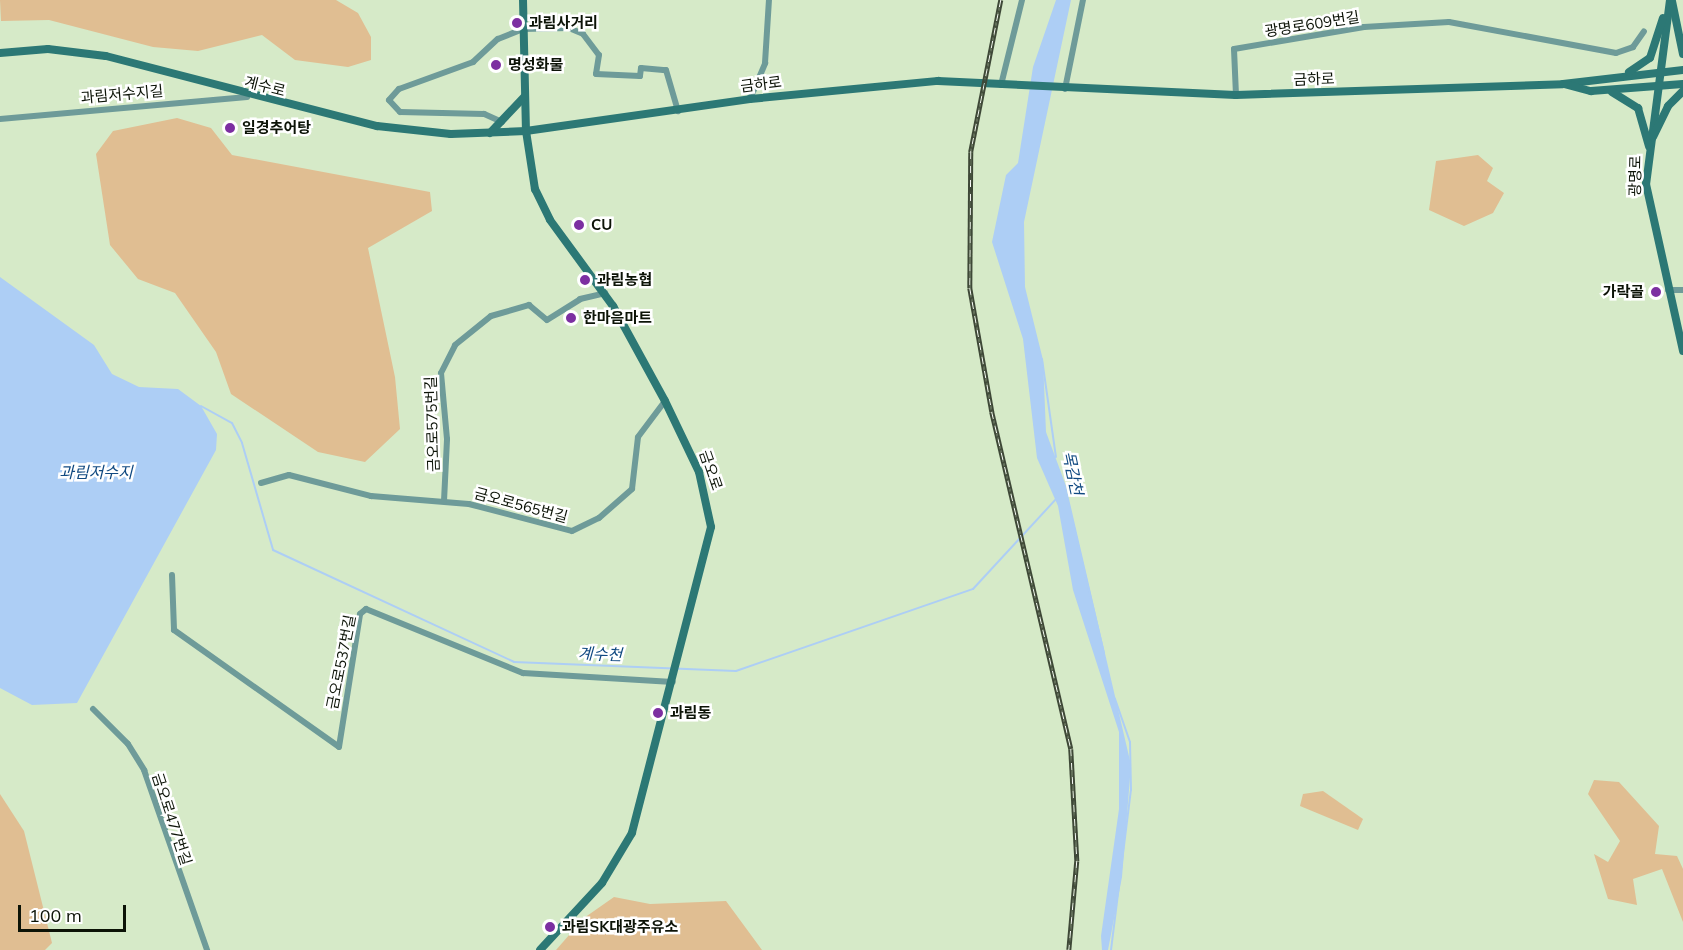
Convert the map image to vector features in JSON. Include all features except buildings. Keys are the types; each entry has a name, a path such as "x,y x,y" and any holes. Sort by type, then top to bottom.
{"main road":[{"name":"금오로","path":"523,0 526,131 542,205 605,292 665,401 699,472 711,527 681,656 629,839 602,883 540,950"},
{"path":"1670,0 1683,54"},
{"path":"1622,74 1650,58 1670,0"},
{"name":"광명로","path":"1670,0 1649,146 1647,195 1683,351"},
{"name":"계수로","path":"0,53 48,50 106,56 247,96 395,129 489,134 526,131"},
{"name":"금하로","path":"526,131 750,99 938,81 1065,89 1236,95 1563,84 1622,74 1683,70"},
{"name":"금하로","path":"1563,84 1606,90 1683,84"},
{"path":"1606,90 1633,101 1649,146"},
{"path":"1649,146 1668,106 1683,90"},
{"path":"489,134 503,122 524,97"}],"street":[{"path":"750,99 765,63 769,0"},
{"path":"1002,86 1022,0"},
{"path":"1065,89 1083,0"},
{"name":"광명로609번길","path":"1236,95 1234,49 1364,27 1449,22 1616,53 1633,47 1644,32"},
{"path":"503,122 484,114 400,112 389,100 399,89 473,62 498,39 523,28 577,30 599,55 596,74 640,76 641,68 666,70 678,111"},
{"name":"과림저수지길","path":"0,118 247,96"},
{"path":"1668,290 1683,290"},
{"name":"금오로575번길","path":"444,501 447,439 441,373 455,345 491,316 522,305 534,307 547,320 580,299 605,292"},
{"name":"금오로565번길","path":"261,483 289,475 371,496 444,501 566,532 586,525 632,489 638,437 665,401"},
{"name":"금오로537번길","path":"172,575 174,630 339,747 360,614 366,609 523,673 674,680"},
{"name":"금오로477번길","path":"93,709 128,744 144,770 207,950"}],"shaded area":[{"path":"0,0 336,0 358,13 371,37 371,60 348,67 295,60 262,35 198,51 153,47 49,20 1,21"},
{"path":"177,118 211,128 232,155 430,192 432,211 368,248 395,377 400,429 365,462 318,452 231,394 216,352 175,293 138,279 110,245 96,154 113,131"},
{"path":"1478,155 1493,168 1487,181 1504,193 1493,213 1464,226 1429,210 1436,161"},
{"path":"1594,780 1619,782 1659,826 1655,854 1677,856 1683,869 1683,922 1662,869 1633,879 1637,905 1608,899 1594,854 1608,862 1620,841 1588,794"},
{"path":"1323,791 1363,819 1358,830 1300,806 1303,794"},
{"path":"0,794 24,831 52,943 45,950 0,950"},
{"path":"614,897 650,904 726,901 762,950 556,950 584,918"}],"water":[{"name":"목감천","path":"1056,0 1071,0 1024,222 1025,287 1043,360 1046,432 1066,486 1131,765 1122,877 1108,950 1102,950 1101,936 1119,809 1119,732 1073,590 1058,506 1037,458 1023,339 992,242 1006,175 1018,163 1033,67"},
{"name":"과림저수지","path":"0,277 94,345 112,374 139,387 178,389 201,406 217,434 216,450 77,703 32,705 0,688"}],"waterway":[{"name":"목감천","path":"1042,359 1056,457"},
{"name":"계수천","path":"201,406 232,423 242,443 273,550 514,662 736,671 973,589 1057,498"},
{"name":"목감천","path":"1073,524 1104,653"},
{"name":"목감천","path":"1111,950 1131,790 1130,742 1115,699"}],"railway":[{"path":"1001,0 971,152 970,288 992,412 1071,749 1077,861 1069,950"}],"place":[{"name":"과림사거리","path":"517,23"},
{"name":"명성화물","path":"496,65"},
{"name":"일경추어탕","path":"230,128"},
{"name":"CU","path":"579,225"},
{"name":"과림농협","path":"585,280"},
{"name":"가락골","path":"1656,292"},
{"name":"한마음마트","path":"571,318"},
{"name":"과림동","path":"658,713"},
{"name":"과림SK대광주유소","path":"550,927"}]}
